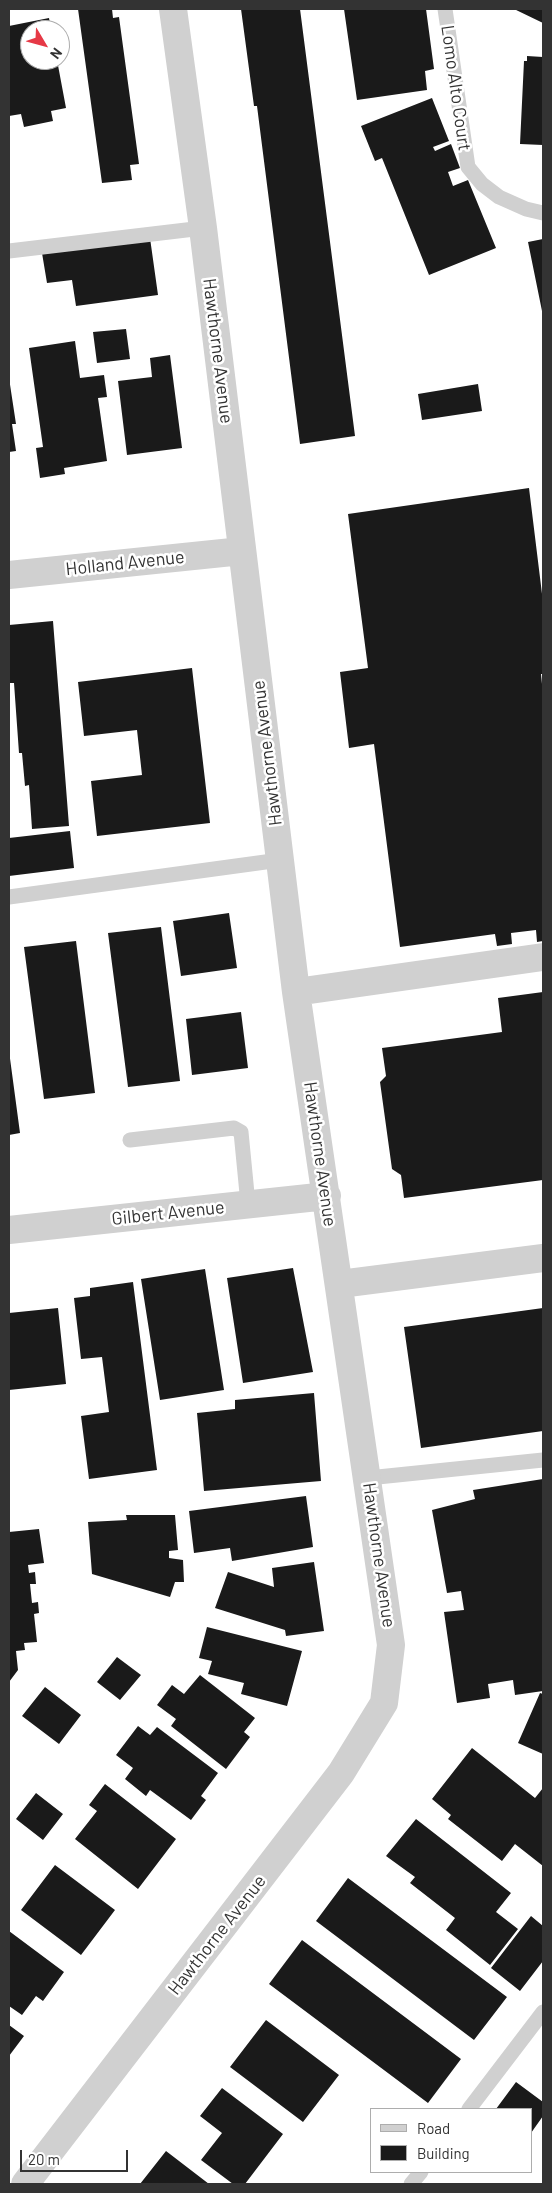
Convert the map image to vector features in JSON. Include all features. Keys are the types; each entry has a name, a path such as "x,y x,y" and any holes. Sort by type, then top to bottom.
{"street":[{"name":"Hawthorne Avenue","path":"25,2184 341,1773 384,1703 391,1644 296,992 203,228 173,9"},
{"name":"Holland Avenue","path":"9,575 242,550"},
{"path":"296,992 543,957"},
{"name":"Gilbert Avenue","path":"9,1230 326,1196"},
{"path":"340,1284 543,1258"}],"lane":[{"name":"Lomo Alto Court","path":"445,9 468,167 482,184 499,197 526,209 543,213"},
{"path":"9,251 203,228"},
{"path":"9,897 280,860"},
{"path":"130,1140 234,1128 241,1132 248,1204"},
{"path":"368,1478 543,1460"},
{"path":"469,2108 543,2012"},
{"path":"411,2184 419,2173"}],"building":[{"path":"78,9 112,9 113,18 119,17 139,164 130,165 132,180 102,183"},
{"path":"241,9 300,9 355,436 300,444 257,106 254,106"},
{"path":"344,9 426,9 434,69 425,71 427,90 357,100"},
{"path":"514,9 543,9 543,23"},
{"path":"20,24 20,70 59,70 66,108 51,111 53,121 24,127 21,114 9,116 9,26"},
{"path":"527,56 543,57 543,145 520,144 524,61 527,61"},
{"path":"432,98 449,141 433,147 435,151 451,144 460,168 448,172 453,186 468,180 496,248 429,275 382,158 375,161 361,126"},
{"path":"150,238 158,295 76,306 72,280 47,283 42,253"},
{"path":"543,239 543,311 542,311 528,242"},
{"path":"126,329 130,359 97,363 93,332"},
{"path":"75,341 80,378 104,375 107,397 98,398 107,461 64,468 65,474 40,478 36,448 43,447 29,348"},
{"path":"170,355 182,448 127,455 118,381 152,377 150,358"},
{"path":"9,378 16,424 12,424 16,451 9,452"},
{"path":"478,384 482,411 422,420 418,394"},
{"path":"529,488 543,602 543,674 541,674 543,694 543,941 537,942 536,930 511,933 512,944 497,946 495,934 400,947 374,744 349,748 340,672 368,668 348,514"},
{"path":"53,621 69,826 32,829 29,785 25,786 22,753 19,753 14,683 10,683 9,625"},
{"path":"192,668 210,823 97,836 91,781 142,775 137,730 84,736 78,682"},
{"path":"70,831 74,868 9,876 9,838"},
{"path":"229,913 237,968 181,976 173,921"},
{"path":"161,927 180,1081 128,1087 108,933"},
{"path":"76,941 95,1093 44,1099 24,947"},
{"path":"543,992 543,1180 404,1198 401,1175 392,1169 380,1082 386,1076 382,1048 502,1032 498,998"},
{"path":"241,1012 248,1068 192,1075 186,1019"},
{"path":"9,1051 20,1133 9,1135"},
{"path":"293,1268 313,1372 243,1383 227,1278"},
{"path":"205,1269 224,1390 160,1400 141,1279"},
{"path":"133,1282 157,1470 89,1479 81,1416 109,1412 102,1357 81,1359 74,1298 90,1296 90,1288"},
{"path":"58,1308 66,1384 9,1390 9,1313"},
{"path":"543,1308 543,1431 421,1448 404,1327"},
{"path":"314,1393 321,1481 204,1491 197,1413 235,1409 235,1400"},
{"path":"543,1479 543,1691 515,1695 513,1680 488,1684 490,1698 457,1703 444,1612 464,1610 461,1591 447,1593 432,1510 475,1499 473,1490"},
{"path":"306,1496 313,1547 232,1561 230,1548 194,1553 189,1511"},
{"path":"126,1515 175,1515 178,1550 169,1551 169,1558 183,1560 184,1582 175,1582 170,1597 92,1574 88,1522 127,1520"},
{"path":"39,1529 44,1563 28,1565 29,1573 35,1572 36,1584 30,1584 32,1603 38,1602 39,1613 34,1614 37,1642 24,1643 25,1650 16,1651 18,1670 9,1682 9,1532"},
{"path":"314,1562 324,1631 286,1636 285,1630 215,1608 228,1572 274,1587 272,1568"},
{"path":"207,1627 302,1651 287,1706 241,1694 244,1683 208,1674 212,1661 199,1658"},
{"path":"117,1657 141,1675 120,1700 97,1682"},
{"path":"200,1675 255,1718 244,1732 250,1737 226,1769 171,1726 176,1719 157,1705 172,1685 184,1694"},
{"path":"45,1687 81,1715 59,1744 22,1716"},
{"path":"540,1693 543,1694 543,1754 518,1743"},
{"path":"138,1726 150,1735 157,1727 218,1773 201,1796 206,1800 191,1820 150,1790 146,1796 125,1779 133,1768 116,1755"},
{"path":"472,1748 535,1798 543,1788 543,1866 515,1844 502,1861 448,1819 451,1815 432,1799"},
{"path":"105,1784 176,1839 138,1889 75,1839 97,1811 89,1805"},
{"path":"36,1793 63,1814 43,1840 16,1819"},
{"path":"416,1819 511,1893 496,1912 518,1929 490,1965 446,1930 455,1918 410,1883 415,1877 386,1856"},
{"path":"55,1865 115,1910 81,1955 21,1910"},
{"path":"348,1878 507,1997 474,2040 316,1921"},
{"path":"531,1916 543,1926 543,1961 520,1991 491,1968"},
{"path":"9,1931 64,1972 43,2001 36,1996 22,2015 9,2006"},
{"path":"302,1940 461,2059 428,2103 269,1984"},
{"path":"266,2020 339,2075 303,2122 230,2067"},
{"path":"9,2025 24,2036 9,2056"},
{"path":"516,2082 543,2102 543,2116 532,2132 532,2108 497,2108"},
{"path":"222,2088 283,2134 245,2184 233,2184 201,2160 222,2133 200,2116"},
{"path":"166,2151 209,2184 140,2184"}]}
